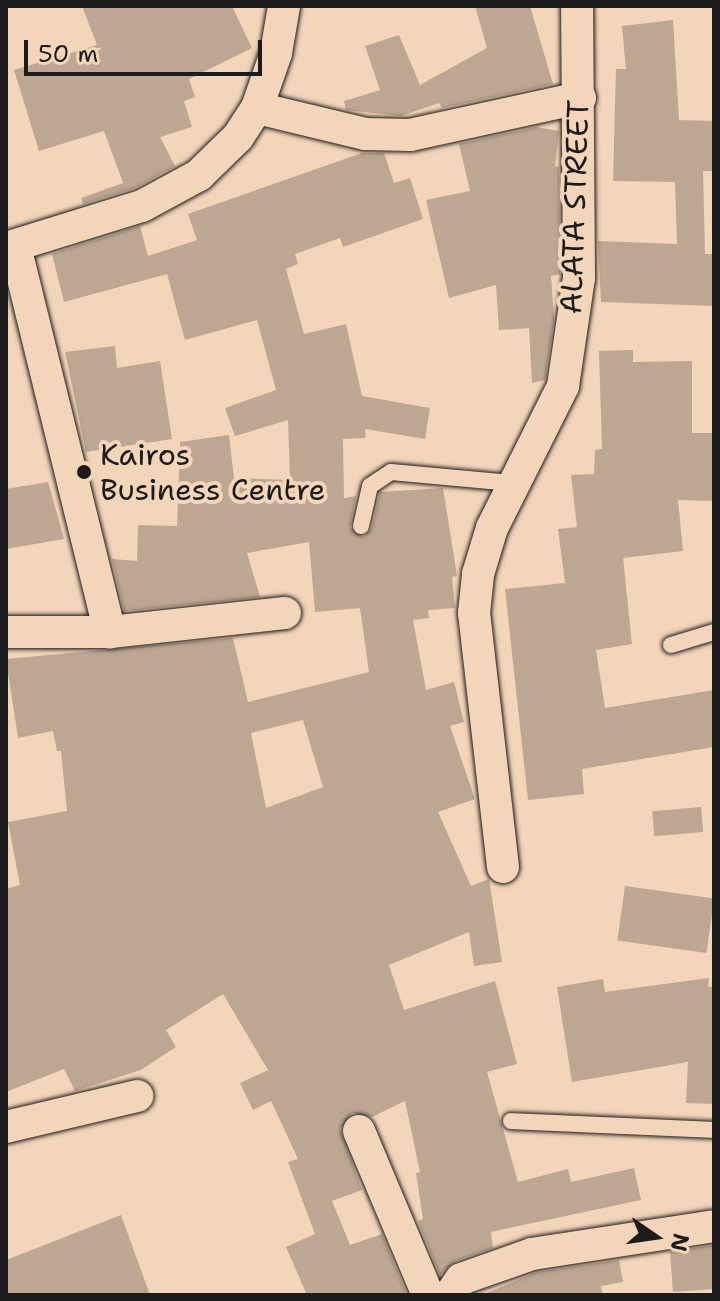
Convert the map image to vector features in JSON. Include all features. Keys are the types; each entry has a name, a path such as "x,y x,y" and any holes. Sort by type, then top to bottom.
{"street":[{"path":"110,632 10,247 142,206 199,175 238,137 257,108 276,53 284,6"},
{"name":"ALATA STREET","path":"503,867 474,613 478,574 512,483 563,386 579,278 577,6"},
{"path":"257,108 365,134 410,135 580,98"},
{"path":"6,632 110,632 285,613"},
{"path":"6,1127 137,1096"},
{"path":"359,1131 428,1295"},
{"path":"450,1295 461,1279 532,1254 714,1226"}],"lane":[{"path":"361,526 370,486 391,472 512,483"},
{"path":"671,645 714,632"},
{"path":"511,1121 714,1130"}],"building":[{"path":"82,6 232,6 252,48 189,79 195,97 184,101 192,127 160,137 175,166 135,188 83,204 81,198 123,183 104,131 39,151 14,70 97,45"},
{"path":"475,6 530,6 553,84 442,108 439,103 401,116 346,110 344,101 380,90 365,46 399,35 420,85 487,48"},
{"path":"673,20 679,120 714,121 714,171 703,171 705,254 714,254 714,306 601,302 598,241 677,244 675,182 613,181 616,69 626,69 622,26"},
{"path":"536,127 559,131 555,166 559,167 560,274 551,276 554,319 545,380 532,383 529,328 499,330 496,285 449,298 426,200 470,191 459,144"},
{"path":"362,153 384,153 394,183 410,178 423,219 343,247 340,238 295,254 298,264 286,269 304,334 346,324 362,396 430,408 425,439 365,429 366,438 343,439 344,498 356,496 350,528 364,537 372,528 380,492 443,488 457,576 452,577 455,608 428,610 429,618 413,620 426,690 454,682 464,722 450,726 475,799 438,812 471,886 489,879 502,962 474,966 469,932 389,965 404,1010 495,981 517,1064 487,1072 518,1182 568,1169 571,1182 634,1168 641,1200 491,1232 493,1248 455,1261 440,1275 418,1221 423,1219 416,1173 420,1172 405,1101 372,1117 352,1113 340,1129 362,1190 332,1201 350,1245 382,1234 407,1295 307,1295 286,1247 315,1234 288,1162 298,1159 271,1101 253,1110 240,1083 268,1070 223,994 166,1030 176,1047 141,1070 75,1091 64,1069 6,1092 6,889 20,885 8,822 67,811 61,751 57,751 53,731 18,738 6,659 233,638 248,702 369,672 360,608 315,612 309,542 247,553 260,597 124,611 112,559 137,561 138,525 177,526 180,442 229,435 234,478 290,480 288,420 235,436 225,408 276,390 257,320 185,340 167,274 64,302 52,254 140,226 148,256 197,240 188,214","holes":["303,720 323,787 266,808 251,733"]},
{"path":"115,346 117,368 160,361 172,439 86,452 65,352"},
{"path":"633,350 633,362 692,361 692,433 714,433 714,501 678,500 683,551 623,558 632,644 596,650 605,708 714,690 714,747 582,769 584,794 528,800 505,589 565,583 558,529 577,527 571,475 594,474 595,450 602,449 599,351"},
{"path":"48,482 64,539 6,549 6,489"},
{"path":"701,807 703,832 654,836 652,811"},
{"path":"625,886 714,899 706,953 617,940"},
{"path":"709,978 708,987 714,986 714,1104 686,1103 688,1062 572,1082 557,987 603,979 605,992"},
{"path":"121,1215 150,1295 6,1295 6,1260"},
{"path":"714,1245 714,1289 673,1292 670,1252"},
{"path":"619,1260 623,1282 601,1286 603,1295 482,1295 537,1272"}],"place":[{"name":"Kairos Business Centre","path":"84,472"}]}
